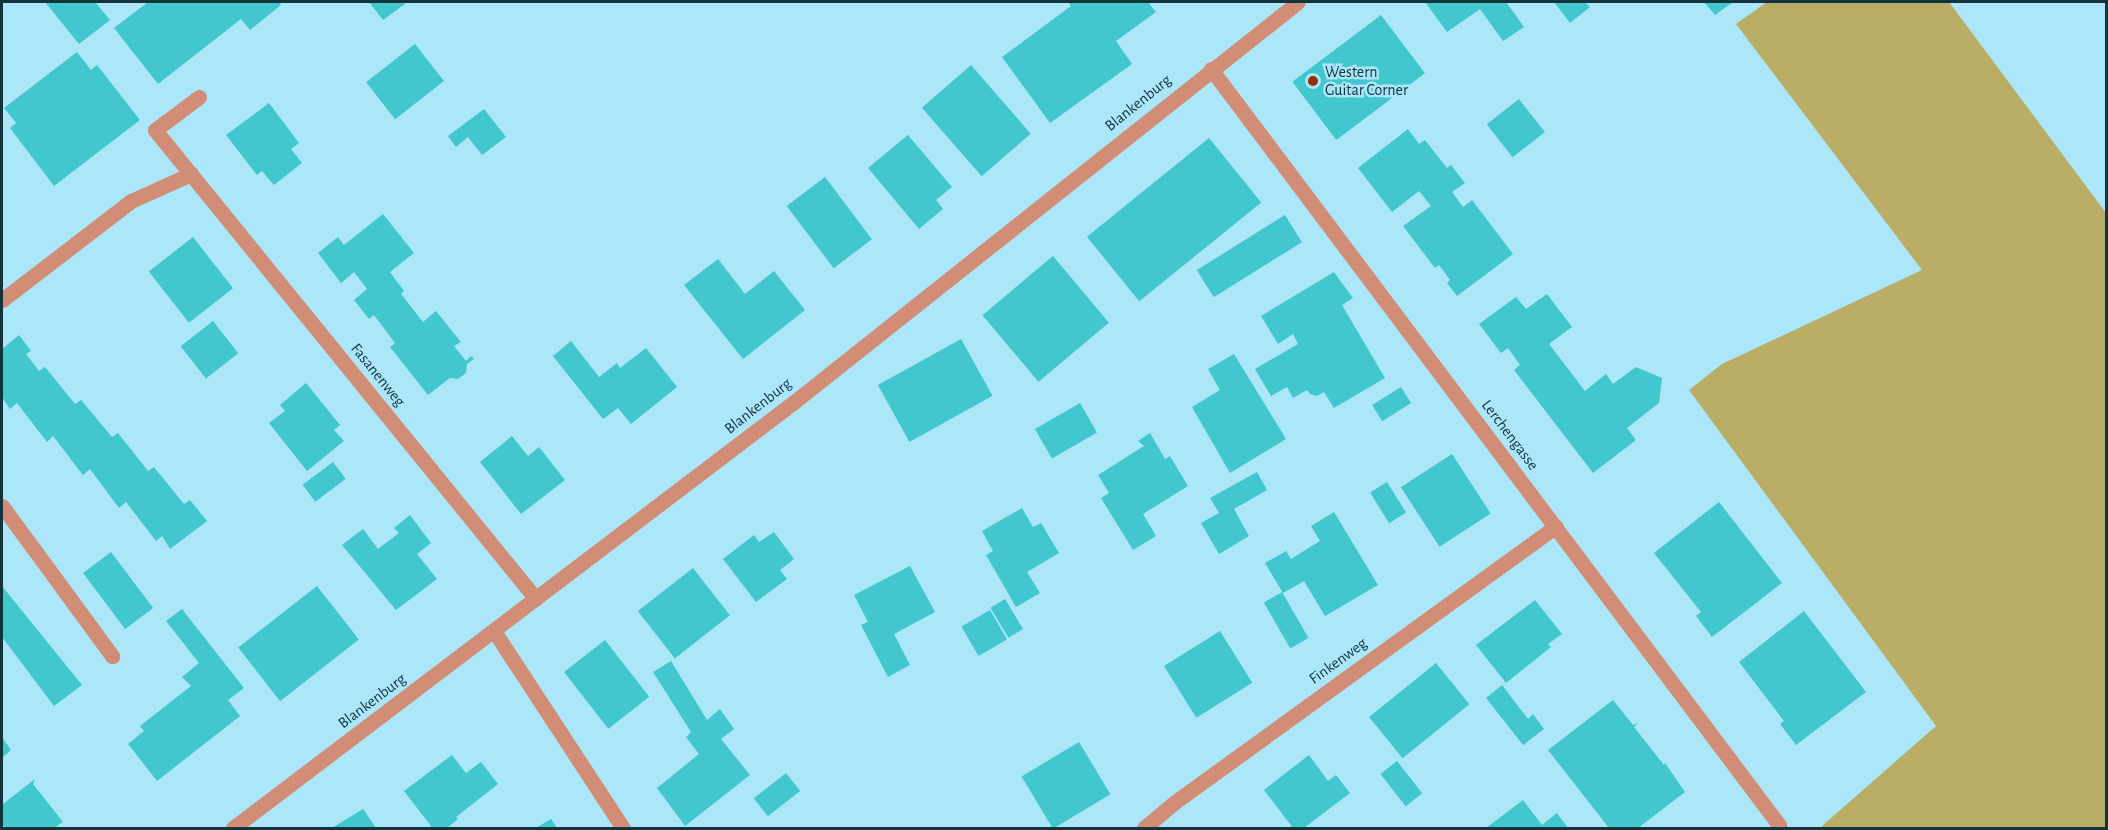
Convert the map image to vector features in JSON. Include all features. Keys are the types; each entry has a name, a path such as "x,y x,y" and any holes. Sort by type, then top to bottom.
{"street":[{"name":"Blankenburg","path":"233,828 794,402 1298,2"},
{"name":"Lerchengasse","path":"1211,69 1556,526 1779,827"},
{"name":"Fasanenweg","path":"199,97 155,130 536,599"},
{"path":"2,300 131,201 192,174"},
{"path":"2,506 112,656"},
{"name":"Finkenweg","path":"1143,828 1175,802 1556,526"},
{"path":"494,631 623,828"}],"shaded area":[{"path":"1767,2 1949,2 2106,213 2106,828 1823,828 1822,826 1936,726 1689,390 1722,364 1922,270 1736,24"}],"building":[{"path":"45,2 95,2 110,20 79,44"},
{"path":"148,2 279,2 281,5 250,30 241,19 158,84 114,28"},
{"path":"369,2 403,2 405,4 383,20"},
{"path":"1068,2 1148,2 1156,12 1116,41 1132,64 1050,123 1002,57 1071,6"},
{"path":"1425,2 1506,2 1524,27 1503,41 1480,9 1447,32"},
{"path":"1554,2 1585,2 1590,7 1570,23"},
{"path":"1704,2 1733,2 1715,15"},
{"path":"1381,15 1425,73 1336,140 1292,82"},
{"path":"415,44 444,81 395,119 366,82"},
{"path":"77,52 91,70 97,65 140,120 54,186 10,128 16,123 4,108"},
{"path":"971,65 1031,134 982,176 922,108"},
{"path":"1519,99 1545,132 1513,157 1487,124"},
{"path":"269,103 299,143 291,149 302,163 274,185 262,171 257,175 226,135"},
{"path":"484,109 506,137 482,155 468,137 456,147 448,136"},
{"path":"1408,129 1419,144 1425,140 1447,168 1451,165 1465,183 1452,192 1463,207 1472,200 1513,254 1457,296 1447,283 1450,280 1439,265 1435,268 1403,226 1431,206 1419,191 1392,212 1358,168"},
{"path":"908,135 952,187 936,200 943,209 919,229 868,168"},
{"path":"1209,138 1261,203 1139,301 1087,237"},
{"path":"825,177 872,239 834,268 787,206"},
{"path":"383,214 414,253 390,272 404,291 401,294 423,322 436,311 461,342 454,346 466,361 471,356 474,359 467,364 466,373 458,379 450,378 428,395 390,347 395,343 374,315 369,319 354,300 367,289 354,272 341,283 318,253 338,237 344,245"},
{"path":"1285,215 1302,242 1214,297 1197,270"},
{"path":"193,237 233,288 189,323 149,271"},
{"path":"1053,256 1109,323 1038,382 983,315"},
{"path":"718,259 745,294 774,271 805,310 743,359 684,285"},
{"path":"1334,272 1353,298 1342,305 1385,378 1334,408 1324,392 1317,396 1310,394 1307,390 1293,398 1287,387 1271,396 1255,369 1298,344 1293,334 1278,344 1261,316"},
{"path":"1547,294 1572,327 1549,344 1585,391 1606,374 1613,384 1636,367 1662,378 1659,403 1627,428 1636,440 1593,473 1514,370 1520,365 1508,348 1501,353 1479,324 1516,297 1526,309"},
{"path":"213,321 238,353 206,379 181,346"},
{"path":"19,335 31,351 26,354 39,371 45,367 75,404 81,400 112,437 118,433 148,471 154,467 184,504 190,500 207,521 170,549 162,536 156,541 126,502 119,508 90,469 83,475 53,436 47,442 17,403 10,409 2,397 2,349"},
{"path":"961,339 993,396 909,442 878,385"},
{"path":"571,341 599,377 617,363 620,368 646,348 677,387 631,424 618,408 603,419 553,356"},
{"path":"1234,354 1286,439 1230,473 1192,407 1220,390 1208,369"},
{"path":"306,383 340,425 334,430 344,441 307,471 269,423 285,411 280,405"},
{"path":"1401,387 1411,403 1382,421 1372,405"},
{"path":"1080,403 1097,432 1052,458 1035,429"},
{"path":"1150,433 1165,459 1170,456 1188,486 1143,514 1156,536 1133,550 1101,498 1109,493 1098,475 1144,446 1138,441"},
{"path":"512,436 528,456 539,447 565,480 521,514 480,462"},
{"path":"1452,454 1491,514 1440,547 1401,487"},
{"path":"333,462 346,479 315,502 303,485"},
{"path":"1257,472 1267,490 1234,509 1249,536 1219,554 1201,523 1219,513 1210,498"},
{"path":"1387,482 1406,513 1389,523 1370,493"},
{"path":"1719,502 1782,583 1712,637 1696,616 1701,612 1654,553"},
{"path":"1022,508 1033,527 1041,523 1059,553 1027,572 1040,593 1016,607 986,555 993,551 982,531"},
{"path":"1334,512 1378,585 1325,616 1304,581 1283,593 1265,563 1286,551 1291,559 1320,541 1311,526"},
{"path":"410,515 431,543 417,554 437,579 396,610 342,545 363,529 378,549 399,533 394,528"},
{"path":"774,532 794,559 780,570 787,579 756,602 723,559 754,535 759,542"},
{"path":"111,552 153,608 125,629 83,573"},
{"path":"910,566 935,612 894,634 910,665 888,677 861,625 868,622 854,595"},
{"path":"693,568 730,615 675,658 638,611"},
{"path":"2,586 82,685 54,706 2,637"},
{"path":"317,586 359,640 280,701 238,648"},
{"path":"1282,592 1308,638 1290,648 1264,602"},
{"path":"1005,599 1023,629 1008,638 990,608"},
{"path":"1535,600 1562,634 1548,644 1551,647 1506,683 1476,645"},
{"path":"182,609 244,688 228,700 240,716 157,781 128,744 144,731 140,726 191,686 182,677 199,663 166,621"},
{"path":"990,610 1007,639 978,656 961,626"},
{"path":"1804,611 1866,692 1796,745 1780,724 1784,721 1739,662"},
{"path":"1220,631 1252,683 1196,718 1164,666"},
{"path":"605,640 649,697 608,729 564,672"},
{"path":"671,661 707,720 720,709 734,729 721,739 750,775 685,826 657,788 699,754 686,737 691,732 653,672"},
{"path":"1436,663 1469,704 1403,758 1369,717"},
{"path":"1502,685 1528,719 1533,714 1544,729 1523,745 1486,698"},
{"path":"1613,700 1633,725 1638,723 1634,727 1664,765 1665,763 1685,792 1638,828 1609,828 1548,750"},
{"path":"2,737 11,750 2,758"},
{"path":"1079,742 1110,794 1053,828 1022,777"},
{"path":"452,755 466,773 481,762 498,784 456,817 458,819 447,828 428,828 431,826 404,791"},
{"path":"1309,755 1328,781 1336,775 1350,793 1304,828 1293,828 1264,790"},
{"path":"1397,761 1422,793 1406,806 1380,774"},
{"path":"786,773 800,791 768,816 754,798"},
{"path":"35,779 33,784 63,822 54,828 5,828 2,824 2,802 3,804"},
{"path":"1523,800 1542,825 1557,813 1568,828 1486,828"},
{"path":"363,809 376,828 332,828"},
{"path":"551,819 557,828 536,828"}],"place":[{"name":"Western Guitar Corner","path":"1313,81"}]}
